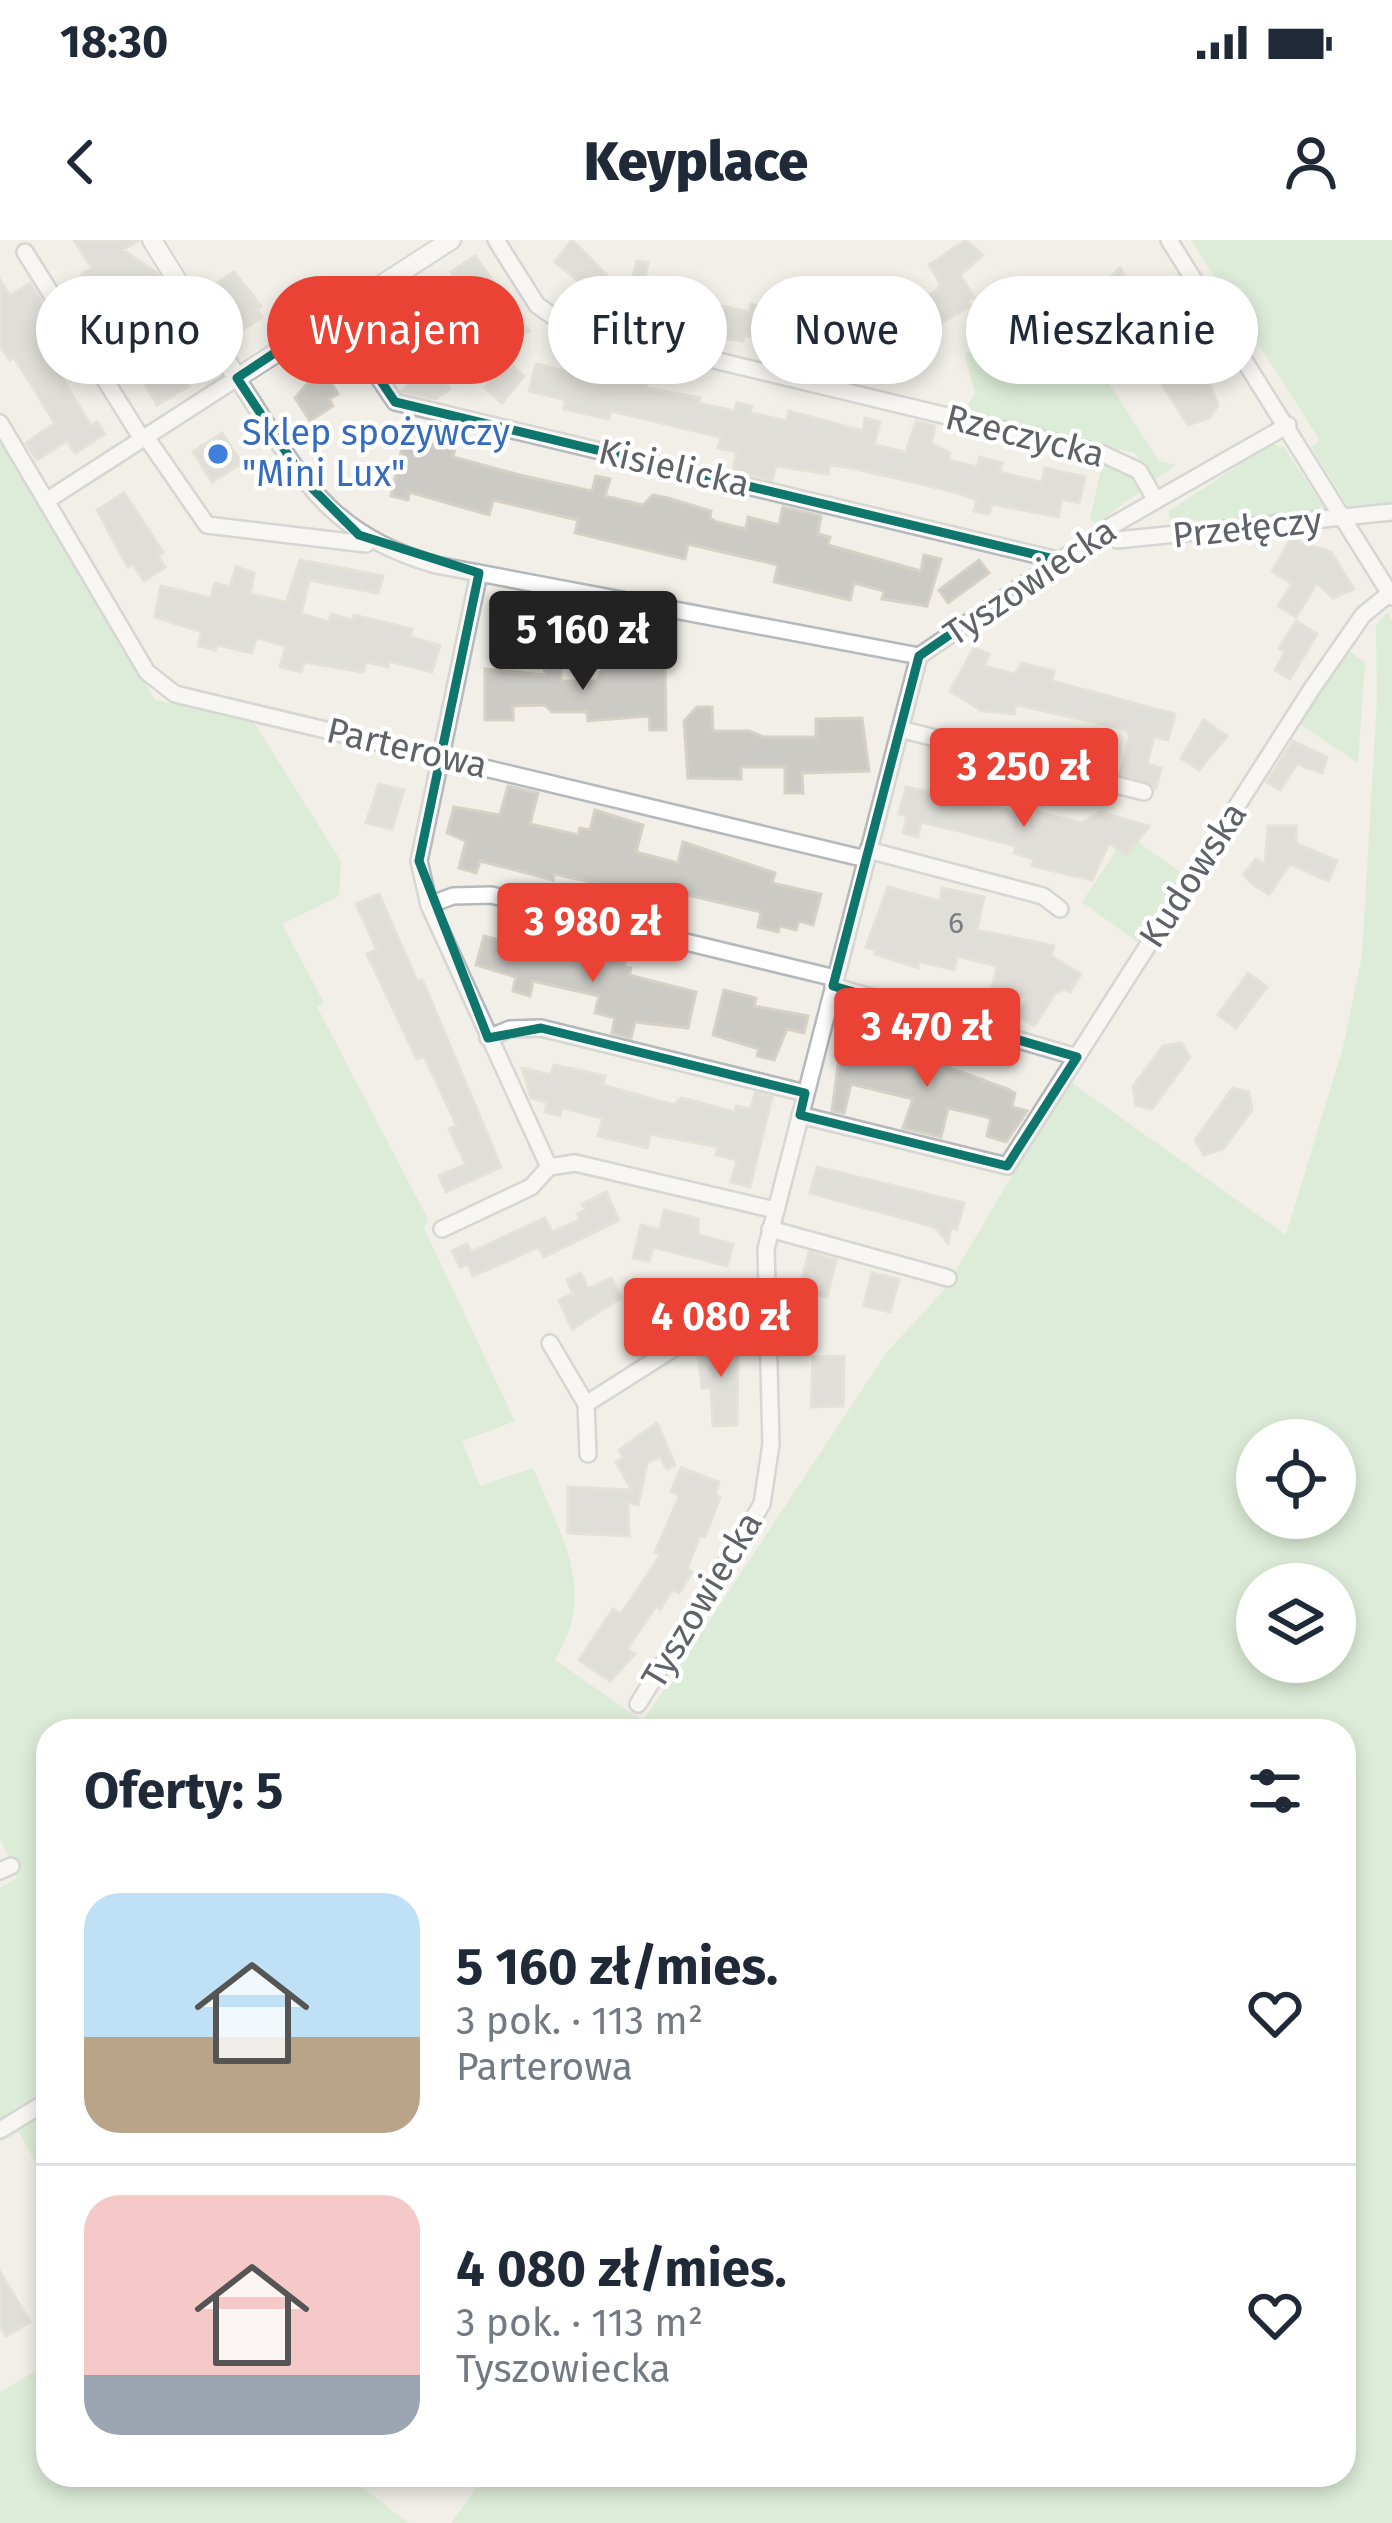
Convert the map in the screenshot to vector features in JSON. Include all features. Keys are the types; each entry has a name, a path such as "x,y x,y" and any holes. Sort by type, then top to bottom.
{"street":[{"path":"152,240 174,276"},
{"path":"394,276 451,240"},
{"name":"Rzeczycka","path":"496,240 537,305 564,324 1101,453 1139,471 1155,499"},
{"path":"1169,240 1391,595"},
{"path":"25,253 144,438 207,525 374,545 479,573 919,656"},
{"path":"46,501 228,384"},
{"path":"241,384 315,493 374,545"},
{"name":"Kisielicka","path":"383,384 395,402 1058,560"},
{"name":"Parterowa","path":"0,423 160,686 175,694 1043,896 1060,909"},
{"name":"Tyszowiecka","path":"638,1704 762,1504 771,1444 764,1273 770,1228 919,656 1106,529 1288,425"},
{"name":"Przełęczy","path":"1106,529 1117,540 1392,512"},
{"path":"479,573 420,850 429,905 549,1167"},
{"name":"Kudowska","path":"800,1114 1007,1166 1311,690 1363,615 1391,595"},
{"path":"900,729 1144,792"},
{"path":"429,905 453,896 490,895 834,982 1077,1057"},
{"path":"488,1038 510,1029 541,1028 805,1093"},
{"path":"442,1229 531,1187 549,1167 575,1163 775,1210"},
{"path":"770,1228 947,1278"},
{"path":"586,1403 701,1331 767,1328"},
{"path":"550,1343 586,1403 588,1454"},
{"path":"0,2130 36,2108"}],"highlighted area":[{"path":"335,313 395,402 1058,560 919,656 833,986 1077,1057 1007,1166 800,1115 805,1093 541,1028 488,1038 419,861 479,573 359,535 306,482 237,378"}],"green space":[{"path":"1191,240 1392,240 1392,503 1348,506 1311,447 1320,440 1258,344 1258,276 1214,276"},
{"path":"972,384 1109,384 1159,461 1176,465 1153,481 1135,453 962,414 975,394"},
{"path":"0,438 155,700 253,721 341,861 339,896 282,924 324,1003 317,1007 428,1219 424,1228 515,1421 462,1441 480,1486 533,1468 564,1541 574,1587 568,1634 555,1660 640,1719 36,1719 36,2163 19,2132 0,2142 0,1888 17,1878 0,1838"},
{"path":"1271,444 1284,447 1328,513 1171,526 1169,511"},
{"path":"1103,461 1135,472 1143,489 1096,524 1090,519"},
{"path":"1388,612 1392,622 1392,2523 451,2523 477,2487 1356,2487 1356,1719 644,1719 887,1352 946,1288 1068,1080 1286,1235 1343,1047 1362,956 1377,698 1376,625"},
{"path":"1346,648 1365,663 1358,763 1297,722"},
{"path":"1127,834 1184,875 1140,944 1082,902"},
{"path":"36,2371 36,2487 362,2487 409,2523 0,2523 0,2392"}],"building":[{"path":"74,240 139,240 123,250 159,276 83,276 92,268"},
{"path":"572,240 607,275 572,276 555,262"},
{"path":"966,240 983,255 960,275 966,284 966,308 942,323 942,276 936,276 929,265"},
{"path":"475,256 489,276 453,276 451,272"},
{"path":"637,261 648,263 645,276 633,276"},
{"path":"0,280 10,296 30,283 36,292 36,384 66,384 91,426 97,422 105,434 75,453 67,441 37,460 26,443 55,423 14,357 10,360 0,345"},
{"path":"243,283 261,306 257,309 262,317 244,329"},
{"path":"751,304 751,337 744,335 743,341 727,338 727,307 749,312"},
{"path":"536,364 548,367 548,384 647,384 646,388 700,398 699,403 734,411 737,403 752,406 750,413 787,421 789,411 863,431 865,418 880,422 874,445 906,452 916,421 935,426 931,443 950,453 948,460 977,467 980,457 1002,463 999,472 1042,482 1045,468 1085,477 1079,503 1062,499 1058,517 992,504 989,514 974,511 977,500 955,492 852,468 830,465 828,474 776,466 772,480 733,470 737,452 718,448 721,437 611,411 609,419 564,409 566,400 529,391"},
{"path":"145,384 188,384 189,386 157,405"},
{"path":"307,384 332,384 338,394 329,399 333,406 310,421 295,398"},
{"path":"410,384 447,384 450,389 435,399 402,391"},
{"path":"488,384 517,384 502,403 485,388"},
{"path":"1162,384 1210,384 1218,405 1209,418 1188,425"},
{"path":"222,433 242,463 212,482 193,452"},
{"path":"405,435 455,449 453,457 592,491 596,476 610,479 605,496 643,505 653,495 668,498 711,511 710,518 717,522 746,529 748,517 779,525 783,507 821,516 818,534 830,537 828,545 921,571 924,555 941,559 927,606 882,599 884,591 854,583 850,600 774,582 778,565 688,544 685,559 575,533 578,520 493,500 489,515 409,492 408,500 391,496"},
{"path":"124,493 163,552 158,556 165,567 144,581 132,564 128,567 97,510"},
{"path":"1291,539 1331,552 1354,589 1333,598 1317,583 1296,617 1278,606 1292,584 1272,571"},
{"path":"300,560 383,576 378,593 309,580 301,614 329,622 331,614 353,620 354,615 412,629 410,637 440,645 432,672 389,661 388,667 366,662 363,672 304,662 301,672 280,667 286,646 256,638 252,653 217,645 215,650 198,646 202,632 155,617 161,586 211,598 215,583 230,587 236,567 254,573 250,594 286,602"},
{"path":"979,560 989,573 948,603 939,590"},
{"path":"1296,621 1317,634 1290,679 1275,670 1285,652 1279,648"},
{"path":"974,648 989,654 984,666 1015,674 1022,663 1054,671 1052,681 1175,714 1168,740 1154,737 1147,764 1161,768 1156,788 1120,774 1130,736 1125,729 1016,705 1014,714 982,711 950,691"},
{"path":"653,657 665,662 666,730 650,730 649,716 588,721 587,712 552,712 545,705 513,706 513,720 485,720 485,669 545,675 544,666 561,666 561,681 597,681 605,662 648,662"},
{"path":"697,707 712,707 713,731 749,731 764,737 816,737 816,719 862,718 869,771 802,773 803,793 785,793 785,767 741,767 741,779 688,778 684,721"},
{"path":"1204,720 1227,736 1199,770 1181,758"},
{"path":"1293,741 1327,757 1322,773 1297,764 1280,790 1267,782"},
{"path":"379,784 404,790 392,829 366,823"},
{"path":"508,786 538,793 530,824 578,835 580,828 590,830 595,810 643,825 636,852 678,863 683,842 775,873 772,883 821,894 813,925 799,921 796,930 780,926 778,932 758,927 761,912 640,884 637,892 554,874 553,880 480,861 476,873 459,868 466,841 447,833 454,807 500,815"},
{"path":"906,787 950,796 953,788 992,797 990,806 1036,817 1037,812 1082,823 1100,812 1149,826 1126,855 1109,843 1092,880 1032,866 1034,859 1014,853 1016,846 959,831 921,822 918,837 903,833 907,816 899,814"},
{"path":"1268,826 1296,826 1296,843 1337,861 1328,881 1290,864 1269,895 1250,882 1244,874 1256,859 1265,865"},
{"path":"888,887 940,901 942,888 984,897 977,930 1054,946 1051,956 1081,974 1070,992 1064,989 1055,994 1034,1026 1017,1015 1028,998 992,989 997,966 957,956 954,970 919,961 918,968 866,947"},
{"path":"379,894 417,981 422,980 501,1167 446,1192 439,1176 466,1164 449,1129 457,1126 424,1056 417,1059 367,954 377,950 356,904"},
{"path":"484,936 607,967 611,950 627,954 624,967 631,968 629,975 696,992 688,1028 635,1022 631,1038 612,1033 615,1018 595,1013 599,996 533,981 530,996 513,991 516,977 476,965"},
{"path":"1248,973 1267,987 1236,1028 1218,1015"},
{"path":"724,990 756,998 754,1006 808,1016 804,1033 787,1029 774,1060 757,1056 759,1049 713,1035"},
{"path":"857,1042 872,1046 870,1055 906,1064 911,1045 944,1053 947,1067 1008,1089 1015,1093 1012,1107 1027,1111 1006,1142 987,1136 991,1118 948,1108 941,1137 903,1128 913,1099 851,1084 844,1113 832,1111 840,1050 854,1053"},
{"path":"1181,1043 1190,1057 1152,1109 1136,1105 1133,1087 1163,1046"},
{"path":"554,1065 605,1076 603,1085 674,1105 682,1098 735,1112 736,1106 751,1109 755,1093 772,1097 750,1187 731,1182 737,1160 716,1155 718,1147 650,1134 647,1148 598,1136 603,1118 562,1108 560,1116 545,1112 547,1102 531,1098 522,1068 551,1075"},
{"path":"1233,1088 1249,1092 1252,1110 1223,1149 1204,1155 1195,1140"},
{"path":"817,1167 964,1203 957,1229 951,1228 948,1243 935,1227 810,1193"},
{"path":"606,1192 619,1220 544,1257 539,1247 473,1276 468,1264 460,1267 452,1251 467,1244 471,1252 545,1218 552,1232 580,1220 577,1214 586,1210 582,1204"},
{"path":"664,1210 698,1219 698,1235 733,1244 727,1266 653,1247 649,1261 633,1258 641,1225 660,1230"},
{"path":"809,1252 836,1260 827,1297 799,1291"},
{"path":"581,1273 588,1289 611,1278 621,1298 572,1329 559,1300 573,1294 567,1280"},
{"path":"872,1273 899,1279 890,1312 864,1306"},
{"path":"738,1341 737,1425 713,1426 711,1388 702,1388 697,1348"},
{"path":"844,1356 843,1406 811,1407 813,1357"},
{"path":"657,1423 675,1465 667,1469 660,1457 647,1463 638,1505 628,1502 629,1536 568,1533 568,1487 632,1490 616,1462 623,1458 619,1450"},
{"path":"681,1468 719,1482 715,1495 720,1497 687,1569 692,1572 679,1593 673,1589 660,1609 656,1606 627,1649 635,1654 610,1681 579,1660 613,1609 621,1614 661,1554 655,1552 680,1495 671,1492"},
{"path":"0,2272 30,2322 6,2336 0,2326"}],"place":[{"name":"Sklep spożywczy \"Mini Lux\"","path":"218,454"}]}
